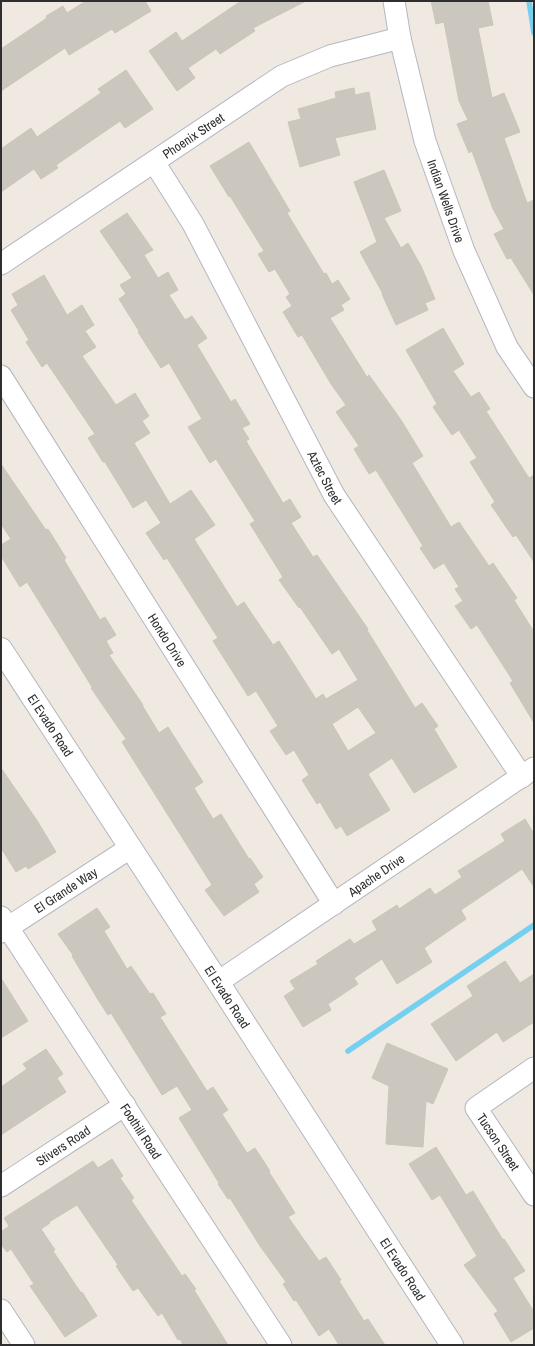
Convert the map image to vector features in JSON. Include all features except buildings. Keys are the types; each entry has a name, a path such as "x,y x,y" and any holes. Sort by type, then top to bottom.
{"main road":[{"name":"El Evado Road","path":"1,649 452,1345"}],"street":[{"name":"Indian Wells Drive","path":"394,1 400,38 425,141 464,251 507,346 534,387"},
{"name":"Phoenix Street","path":"1,264 282,76 330,56 400,38"},
{"name":"Aztec Street","path":"154,162 194,224 334,495 528,772"},
{"name":"Hondo Drive","path":"1,376 334,904"},
{"name":"Apache Drive","path":"218,982 528,772"},
{"name":"El Grande Way","path":"3,925 130,848"},
{"name":"Foothill Road","path":"3,925 125,1105 281,1345"},
{"name":"Tucson Street","path":"534,1068 476,1108 534,1195"},
{"name":"Stivers Road","path":"1,1186 125,1105"},
{"path":"1,1310 24,1345"}],"waterway":[{"path":"529,1 534,33"},
{"path":"348,1051 534,925"}]}
